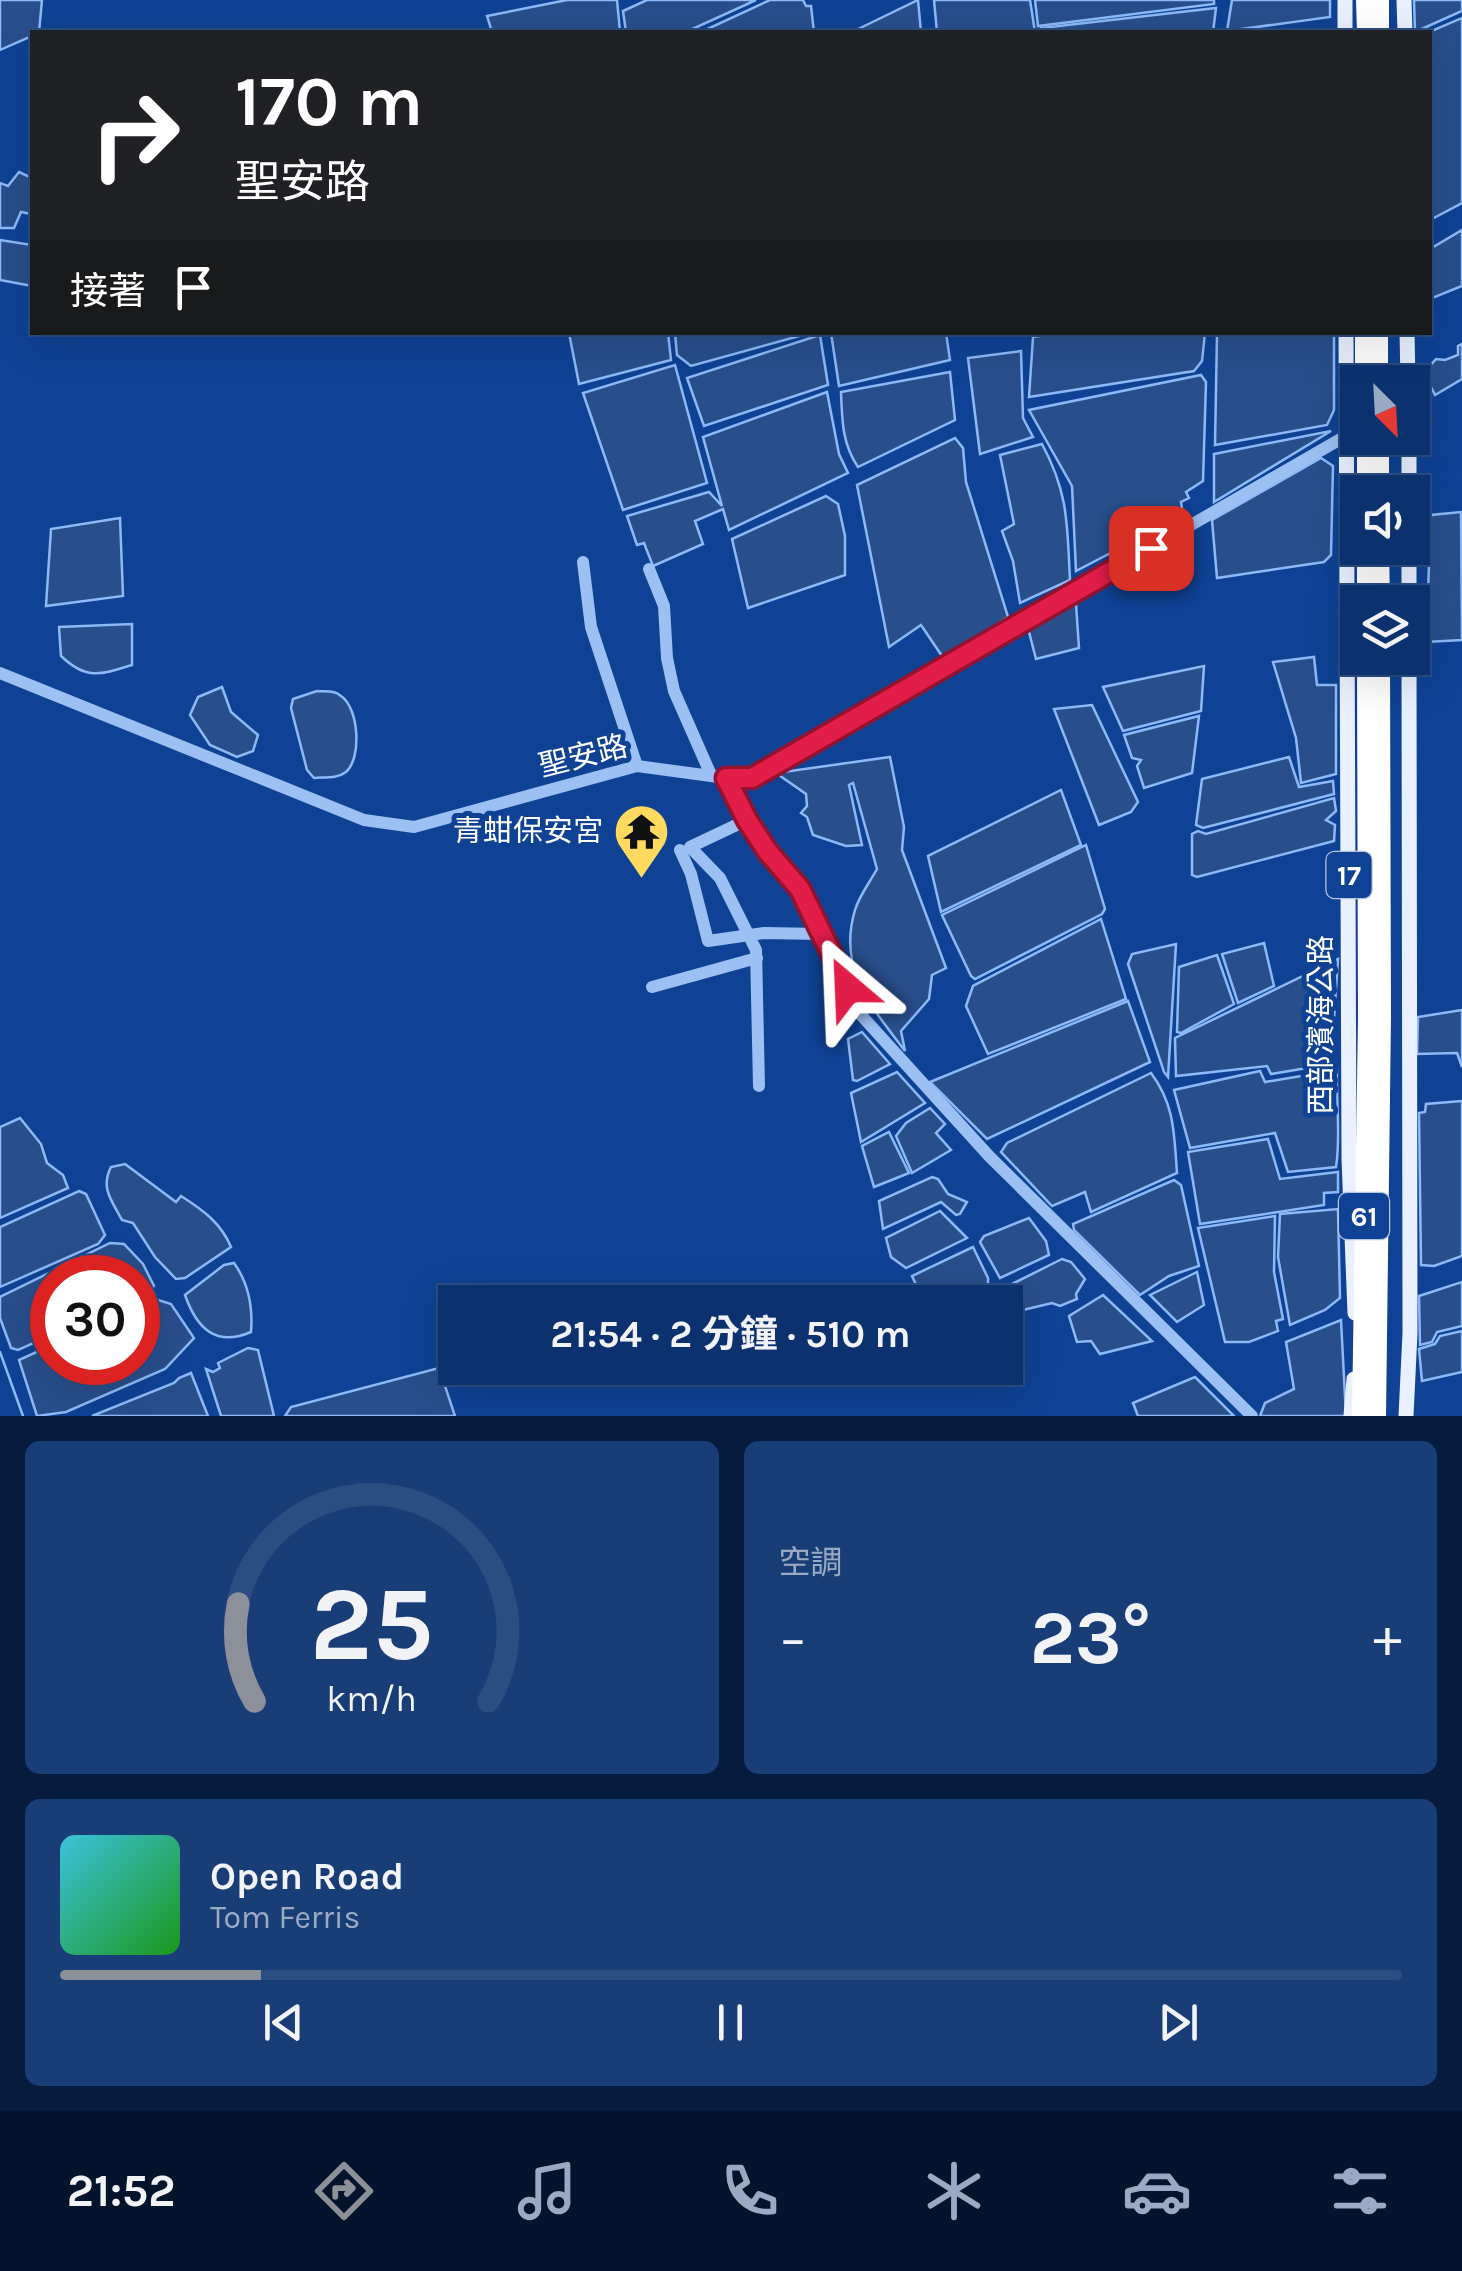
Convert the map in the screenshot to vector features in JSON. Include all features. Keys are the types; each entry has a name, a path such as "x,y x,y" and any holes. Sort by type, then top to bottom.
{"highway":[{"path":"1365,0 1366,30"},
{"path":"1380,0 1380,30"},
{"path":"1364,335 1364,365"},
{"path":"1379,335 1379,365"},
{"name":"61","path":"1366,675 1375,1017 1377,1416"},
{"name":"61","path":"1362,1416 1381,675"}],"main road":[{"path":"1345,0 1345,30"},
{"path":"1404,0 1404,30"},
{"name":"西部濱海公路","path":"1346,335 1351,365"},
{"path":"1407,335 1408,365"},
{"name":"西部濱海公路","path":"1362,1416 1355,1375 1349,1159 1363,455"},
{"name":"17","path":"1406,1416 1410,1333 1409,675"},
{"path":"1351,1416 1355,1375"}],"street":[{"name":"聖安路","path":"0,674 347,814 380,823 414,827 638,766 752,778 1340,448"},
{"path":"583,562 591,627 638,766"},
{"path":"649,569 664,606 667,658 674,691 711,775"},
{"path":"726,778 768,852 800,889 862,1016 989,1156 1252,1416"},
{"path":"747,820 690,847 720,878 757,958 758,1086"},
{"path":"680,850 691,874 708,941 749,934 822,934"},
{"path":"652,987 757,958"}],"water":[{"path":"0,0 42,0 39,30 30,30 30,37 0,50"},
{"path":"567,0 617,0 620,30 491,30 487,16"},
{"path":"647,0 756,0 690,30 626,30 623,11"},
{"path":"770,0 803,0 811,6 814,30 705,30"},
{"path":"918,0 921,30 856,30"},
{"path":"934,0 1030,0 1035,30 937,30"},
{"path":"1035,0 1214,0 1214,4 1038,26"},
{"path":"1232,0 1330,0 1330,17 1227,30"},
{"path":"1414,0 1462,0 1462,11 1415,30"},
{"path":"1216,8 1213,30 1041,28"},
{"path":"1462,18 1462,203 1432,219 1432,31"},
{"path":"19,172 30,177 30,214 21,212 14,228 0,228 0,183 8,186"},
{"path":"1462,230 1462,286 1432,298 1432,248"},
{"path":"0,240 30,245 30,286 0,280"},
{"path":"569,335 668,335 671,360 579,384"},
{"path":"675,335 803,335 691,366 677,355"},
{"path":"820,335 828,385 704,426 687,378"},
{"path":"831,335 946,335 950,360 839,386"},
{"path":"1205,335 1202,361 1194,371 1029,397 1033,337"},
{"path":"1217,335 1334,335 1334,410 1327,425 1215,445"},
{"path":"1462,344 1462,379 1435,395 1430,385 1430,366 1436,359 1458,355 1458,346"},
{"path":"1021,351 1023,418 1033,437 980,454 968,358"},
{"path":"675,365 707,483 623,510 583,393"},
{"path":"950,372 955,420 858,467 846,440 841,392"},
{"path":"1201,375 1206,382 1203,481 1186,492 1189,498 1181,502 1183,515 1076,571 1072,486 1029,410"},
{"path":"827,392 839,454 848,473 729,530 723,509 695,521 703,544 653,566 644,543 637,545 627,516 709,492 722,506 703,437"},
{"path":"1331,431 1214,502 1214,454"},
{"path":"955,438 963,448 966,482 1008,617 944,659 921,625 889,647 857,485"},
{"path":"1042,444 1062,495 1070,580 1020,603 1013,561 1002,531 1014,524 1000,455"},
{"path":"1321,458 1333,466 1331,555 1324,562 1217,578 1212,520"},
{"path":"826,496 838,504 845,536 845,575 748,608 732,539"},
{"path":"1461,512 1462,640 1430,642 1431,515"},
{"path":"120,518 123,596 46,606 51,529"},
{"path":"1071,602 1076,604 1079,648 1036,659 1028,628"},
{"path":"132,624 132,665 86,672 61,656 59,627"},
{"path":"1314,657 1317,685 1336,685 1336,774 1301,783 1296,738 1273,662"},
{"path":"1204,666 1201,711 1123,731 1103,687"},
{"path":"222,687 231,712 258,735 253,751 237,757 210,745 190,715 198,697"},
{"path":"317,691 341,696 355,722 356,745 351,765 335,777 314,778 307,770 291,708 293,699"},
{"path":"1092,705 1138,802 1131,812 1099,825 1054,709"},
{"path":"1199,716 1192,773 1144,788 1137,766 1141,760 1132,758 1124,735"},
{"path":"890,757 904,827 902,850 946,968 932,975 929,999 901,1031 905,1051 870,1003 854,969 851,931 855,910 877,869 853,783 849,785 862,845 846,846 813,835 807,817 801,813 807,806 806,794 776,773"},
{"path":"1289,757 1299,787 1333,781 1334,794 1203,828 1196,825 1202,779"},
{"path":"1061,790 1081,845 941,912 928,856"},
{"path":"1334,798 1336,811 1326,820 1335,825 1334,841 1197,877 1192,875 1192,834 1206,834"},
{"path":"1086,845 1105,909 1102,914 975,979 971,976 942,915"},
{"path":"1101,919 1126,999 988,1054 966,1006 973,986"},
{"path":"1264,943 1274,986 1238,1003 1222,954"},
{"path":"1176,944 1168,1077 1128,964 1132,954"},
{"path":"1217,955 1234,1004 1177,1032 1179,967"},
{"path":"1338,959 1331,1064 1271,1074 1267,1066 1176,1076 1175,1038"},
{"path":"1128,1001 1150,1062 987,1139 930,1082"},
{"path":"1462,1010 1462,1067 1457,1053 1417,1054 1418,1017"},
{"path":"862,1032 890,1064 857,1081 853,1080 848,1039"},
{"path":"1337,1070 1336,1167 1288,1172 1275,1133 1190,1148 1174,1090 1260,1071 1265,1082"},
{"path":"897,1072 925,1103 861,1142 851,1093"},
{"path":"1151,1073 1169,1108 1177,1173 1091,1212 1085,1192 1052,1206 1001,1152 1007,1143"},
{"path":"1462,1101 1462,1256 1434,1266 1421,1265 1419,1113 1425,1112 1426,1104"},
{"path":"930,1108 945,1124 936,1133 951,1150 912,1173 896,1136 906,1123"},
{"path":"20,1118 41,1144 47,1163 63,1175 68,1188 0,1218 0,1127"},
{"path":"889,1132 909,1173 874,1187 862,1146"},
{"path":"1268,1139 1280,1179 1338,1172 1338,1192 1324,1193 1324,1205 1200,1224 1188,1152"},
{"path":"125,1164 176,1202 181,1196 217,1224 231,1247 185,1278 176,1279 160,1262 160,1255 154,1255 133,1223 122,1220 107,1188 111,1167"},
{"path":"932,1177 948,1194 967,1202 960,1214 941,1202 883,1229 879,1201"},
{"path":"1174,1180 1181,1185 1199,1266 1169,1276 1140,1295 1074,1230 1073,1224"},
{"path":"79,1191 86,1194 105,1235 98,1244 73,1255 30,1255 30,1274 0,1287 0,1227"},
{"path":"1338,1209 1340,1298 1325,1310 1290,1325 1278,1257 1280,1214"},
{"path":"940,1211 967,1238 906,1268 891,1257 886,1238"},
{"path":"1275,1216 1274,1272 1283,1319 1276,1321 1278,1331 1249,1342 1225,1342 1198,1228"},
{"path":"1029,1218 1046,1241 1049,1255 1000,1278 980,1242 984,1236"},
{"path":"110,1243 124,1244 134,1255 86,1255"},
{"path":"973,1247 988,1285 916,1285 912,1276"},
{"path":"1062,1259 1071,1262 1085,1279 1077,1299 1060,1306 1052,1303 1023,1310 1023,1285 1010,1285"},
{"path":"234,1263 249,1296 251,1332 218,1336 202,1326 185,1295 224,1265"},
{"path":"1197,1272 1204,1305 1177,1322 1150,1295"},
{"path":"30,1282 30,1345 18,1350 11,1348 0,1318 0,1297"},
{"path":"1462,1282 1462,1326 1437,1332 1432,1342 1420,1345 1419,1296"},
{"path":"1103,1295 1152,1341 1100,1354 1091,1341 1077,1342 1069,1316"},
{"path":"160,1301 171,1304 194,1338 160,1371"},
{"path":"1341,1320 1346,1416 1260,1416 1265,1403 1294,1389 1286,1342"},
{"path":"1462,1331 1462,1372 1422,1381 1419,1349 1435,1344 1440,1336"},
{"path":"248,1348 258,1350 274,1416 221,1416 206,1369 213,1372 220,1368 218,1363"},
{"path":"30,1355 30,1385 128,1385 66,1412 37,1416 19,1360"},
{"path":"438,1368 438,1385 445,1385 455,1416 285,1416 291,1407"},
{"path":"191,1373 208,1416 92,1416 174,1383"},
{"path":"1195,1377 1234,1416 1138,1416 1133,1403"}],"waterway":[{"path":"0,1352 23,1416"}],"place":[{"name":"青蚶保安宮","path":"642,880"}],"route":[{"path":"848,988 800,889 768,852 726,778 752,778 1151,548"}]}
